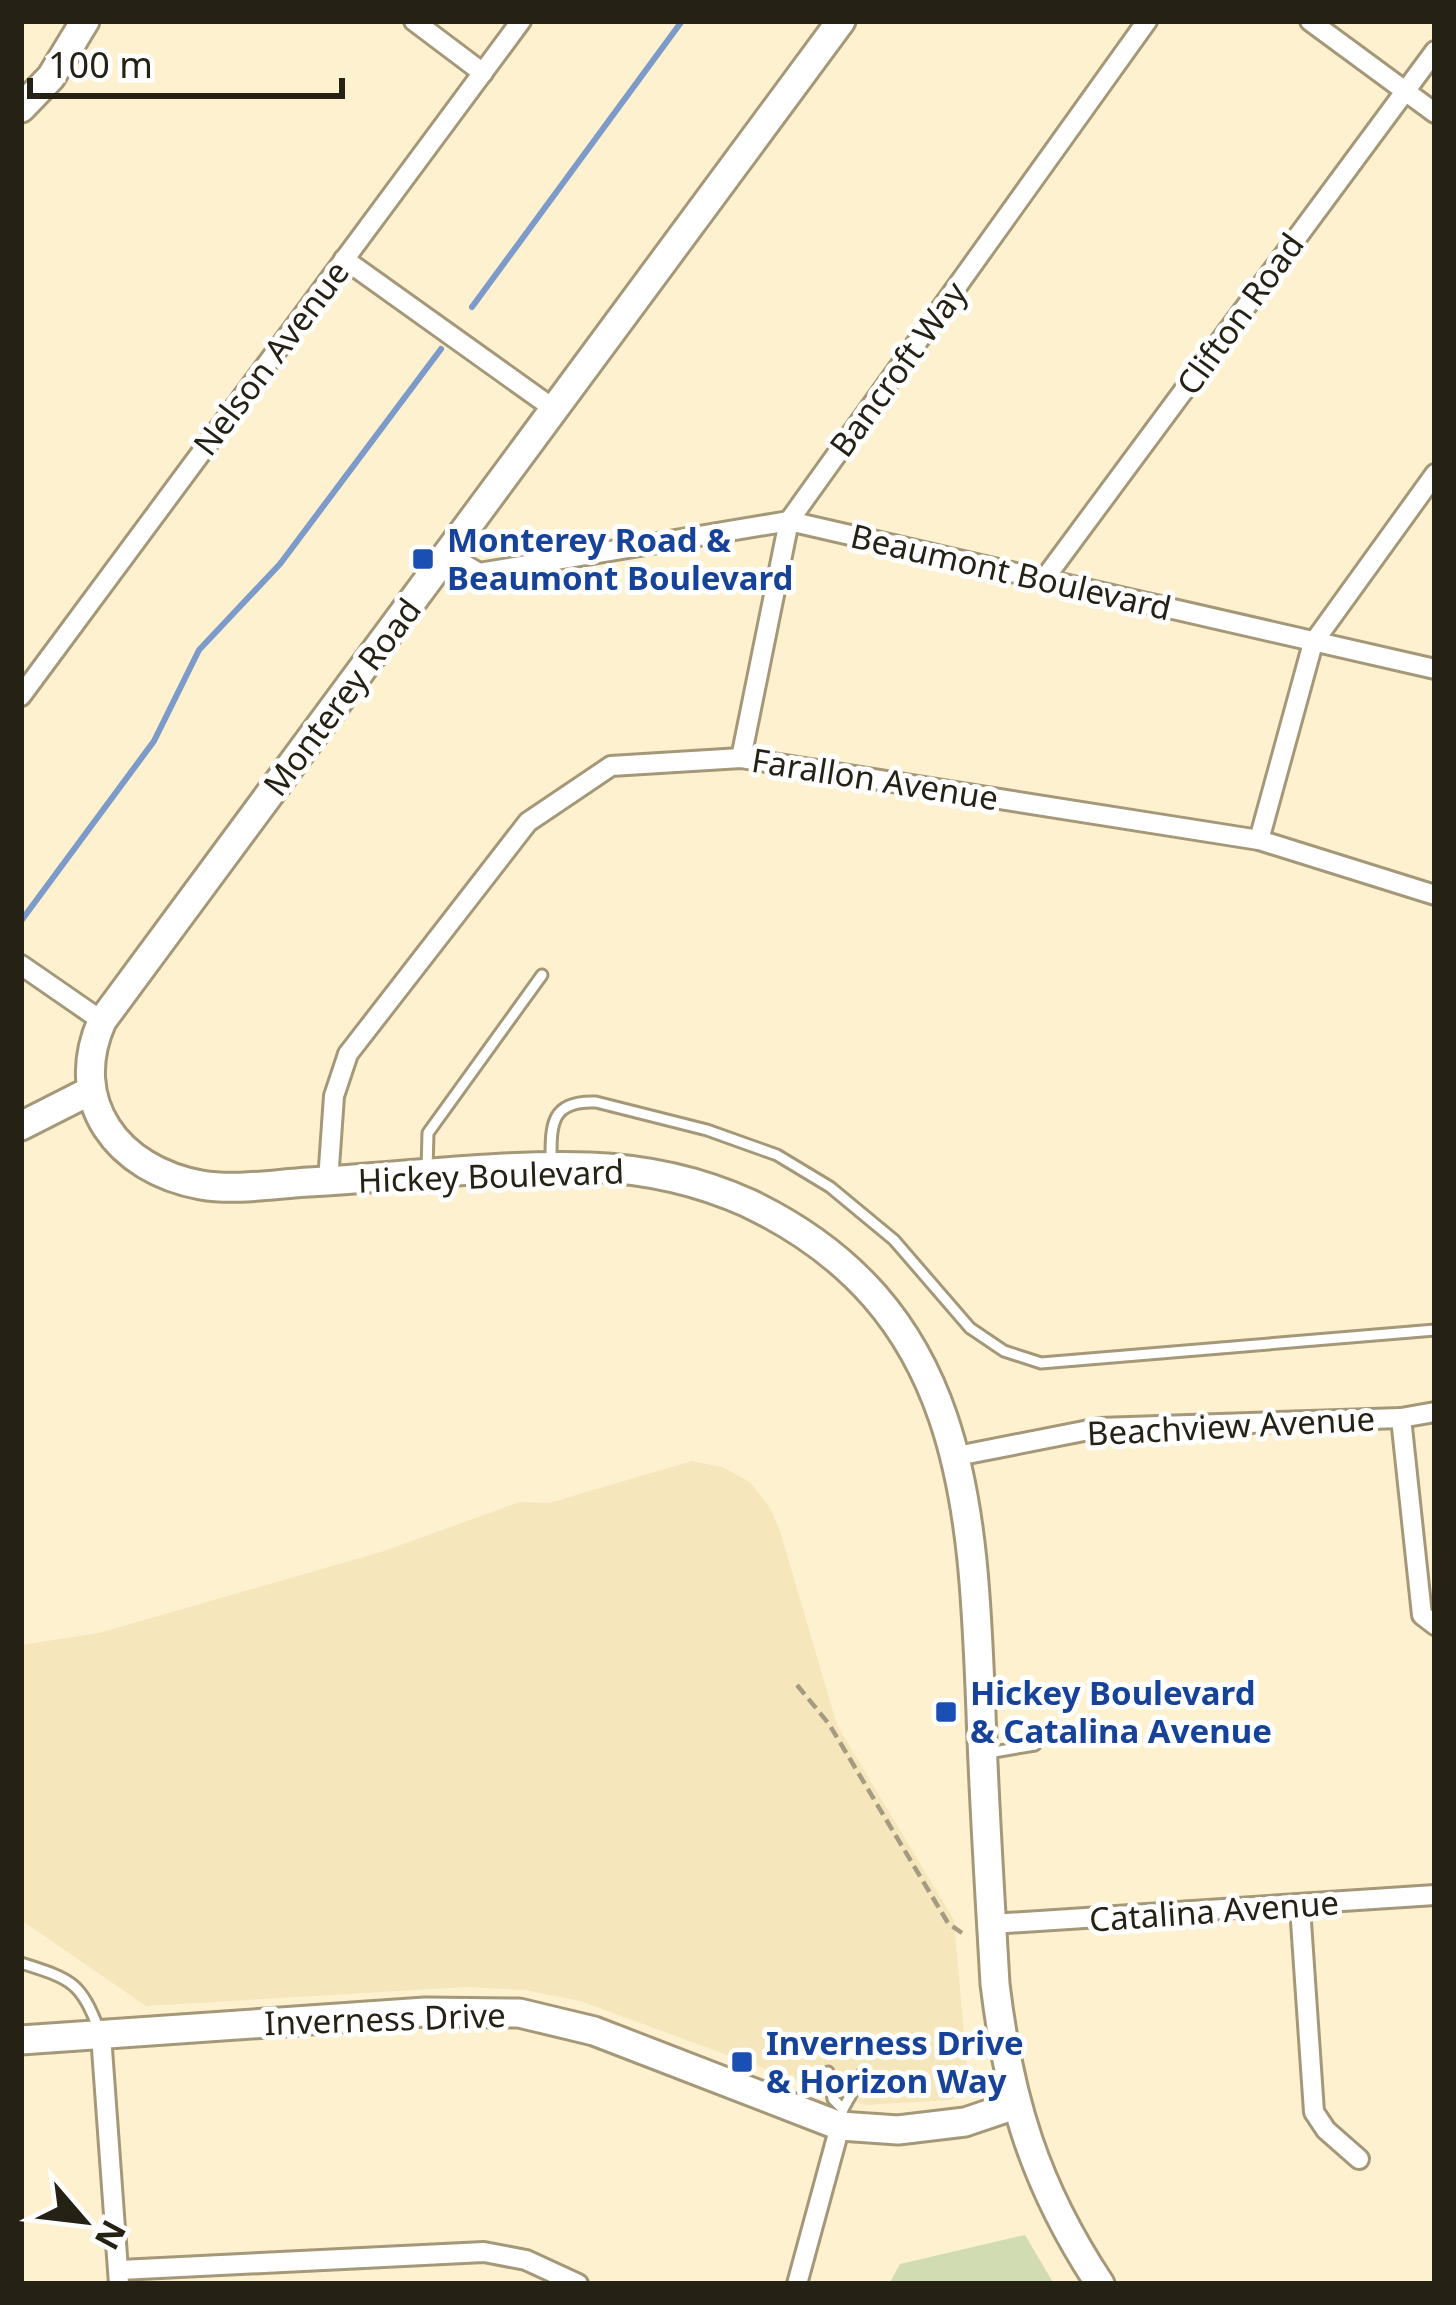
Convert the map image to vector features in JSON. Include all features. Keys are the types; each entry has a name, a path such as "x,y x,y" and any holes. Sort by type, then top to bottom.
{"main road":[{"path":"21,108 51,76 85,21"},
{"name":"Monterey Road","path":"90,1091 93,1042 102,1021 841,21"},
{"path":"21,1126 90,1091"},
{"name":"Hickey Boulevard","path":"90,1091 98,1114 120,1144 176,1179 234,1187 551,1168 630,1171 706,1187 745,1202 814,1242 871,1294 922,1366 957,1456 973,1554 1003,2047 1015,2105 1056,2208 1100,2284"},
{"name":"Inverness Drive","path":"21,2040 425,2012 519,2013 594,2031 841,2117 898,2130 965,2122 1015,2105"}],"street":[{"path":"413,21 483,73"},
{"name":"Nelson Avenue","path":"21,696 28,674 521,21"},
{"name":"Bancroft Way","path":"741,758 789,521 1147,21"},
{"path":"1310,21 1435,113"},
{"name":"Clifton Road","path":"1045,578 1435,51"},
{"path":"344,259 554,409"},
{"path":"1259,840 1313,643 1435,474"},
{"name":"Beaumont Boulevard","path":"447,554 479,572 789,521 1435,669"},
{"name":"Farallon Avenue","path":"328,1181 334,1096 348,1054 528,822 611,766 741,758 1259,840 1435,895"},
{"path":"21,965 102,1021"},
{"name":"Beachview Avenue","path":"957,1456 1100,1428 1401,1418 1435,1412"},
{"path":"1401,1418 1422,1615 1435,1625"},
{"name":"Catalina Avenue","path":"992,1924 1435,1895"},
{"path":"1300,1907 1314,2112 1326,2130 1359,2158"},
{"path":"101,2035 120,2277 484,2252 526,2260 578,2284"},
{"path":"797,2284 841,2117"}],"lane":[{"path":"427,1175 428,1133 542,975"},
{"path":"551,1168 553,1121 560,1110 578,1101 706,1130 777,1155 830,1187 894,1240 970,1328 1004,1351 1041,1364 1435,1330"},
{"path":"980,1690 1030,1692"},
{"path":"982,1754 1035,1745"},
{"path":"21,1963 59,1976 86,1994 101,2035"},
{"path":"828,2072 841,2117"},
{"path":"841,2117 863,2073"}],"path":[{"path":"797,1684 829,1724 948,1923 962,1933"}],"shaded area":[{"path":"692,1461 722,1467 750,1482 770,1508 837,1725 954,1920 968,2080 962,2093 950,2100 864,2105 580,2001 525,1990 466,1987 146,2006 21,1920 21,1645 99,1633 384,1551 520,1502 549,1503"}],"green space":[{"path":"1025,2235 1054,2284 889,2284 900,2264"}],"waterway":[{"path":"472,307 682,21"},
{"path":"21,921 154,741 199,650 280,564 441,349"}],"place":[{"name":"Monterey Road & Beaumont Boulevard","path":"423,559"},
{"name":"Hickey Boulevard & Catalina Avenue","path":"946,1712"},
{"name":"Inverness Drive & Horizon Way","path":"742,2062"}]}
